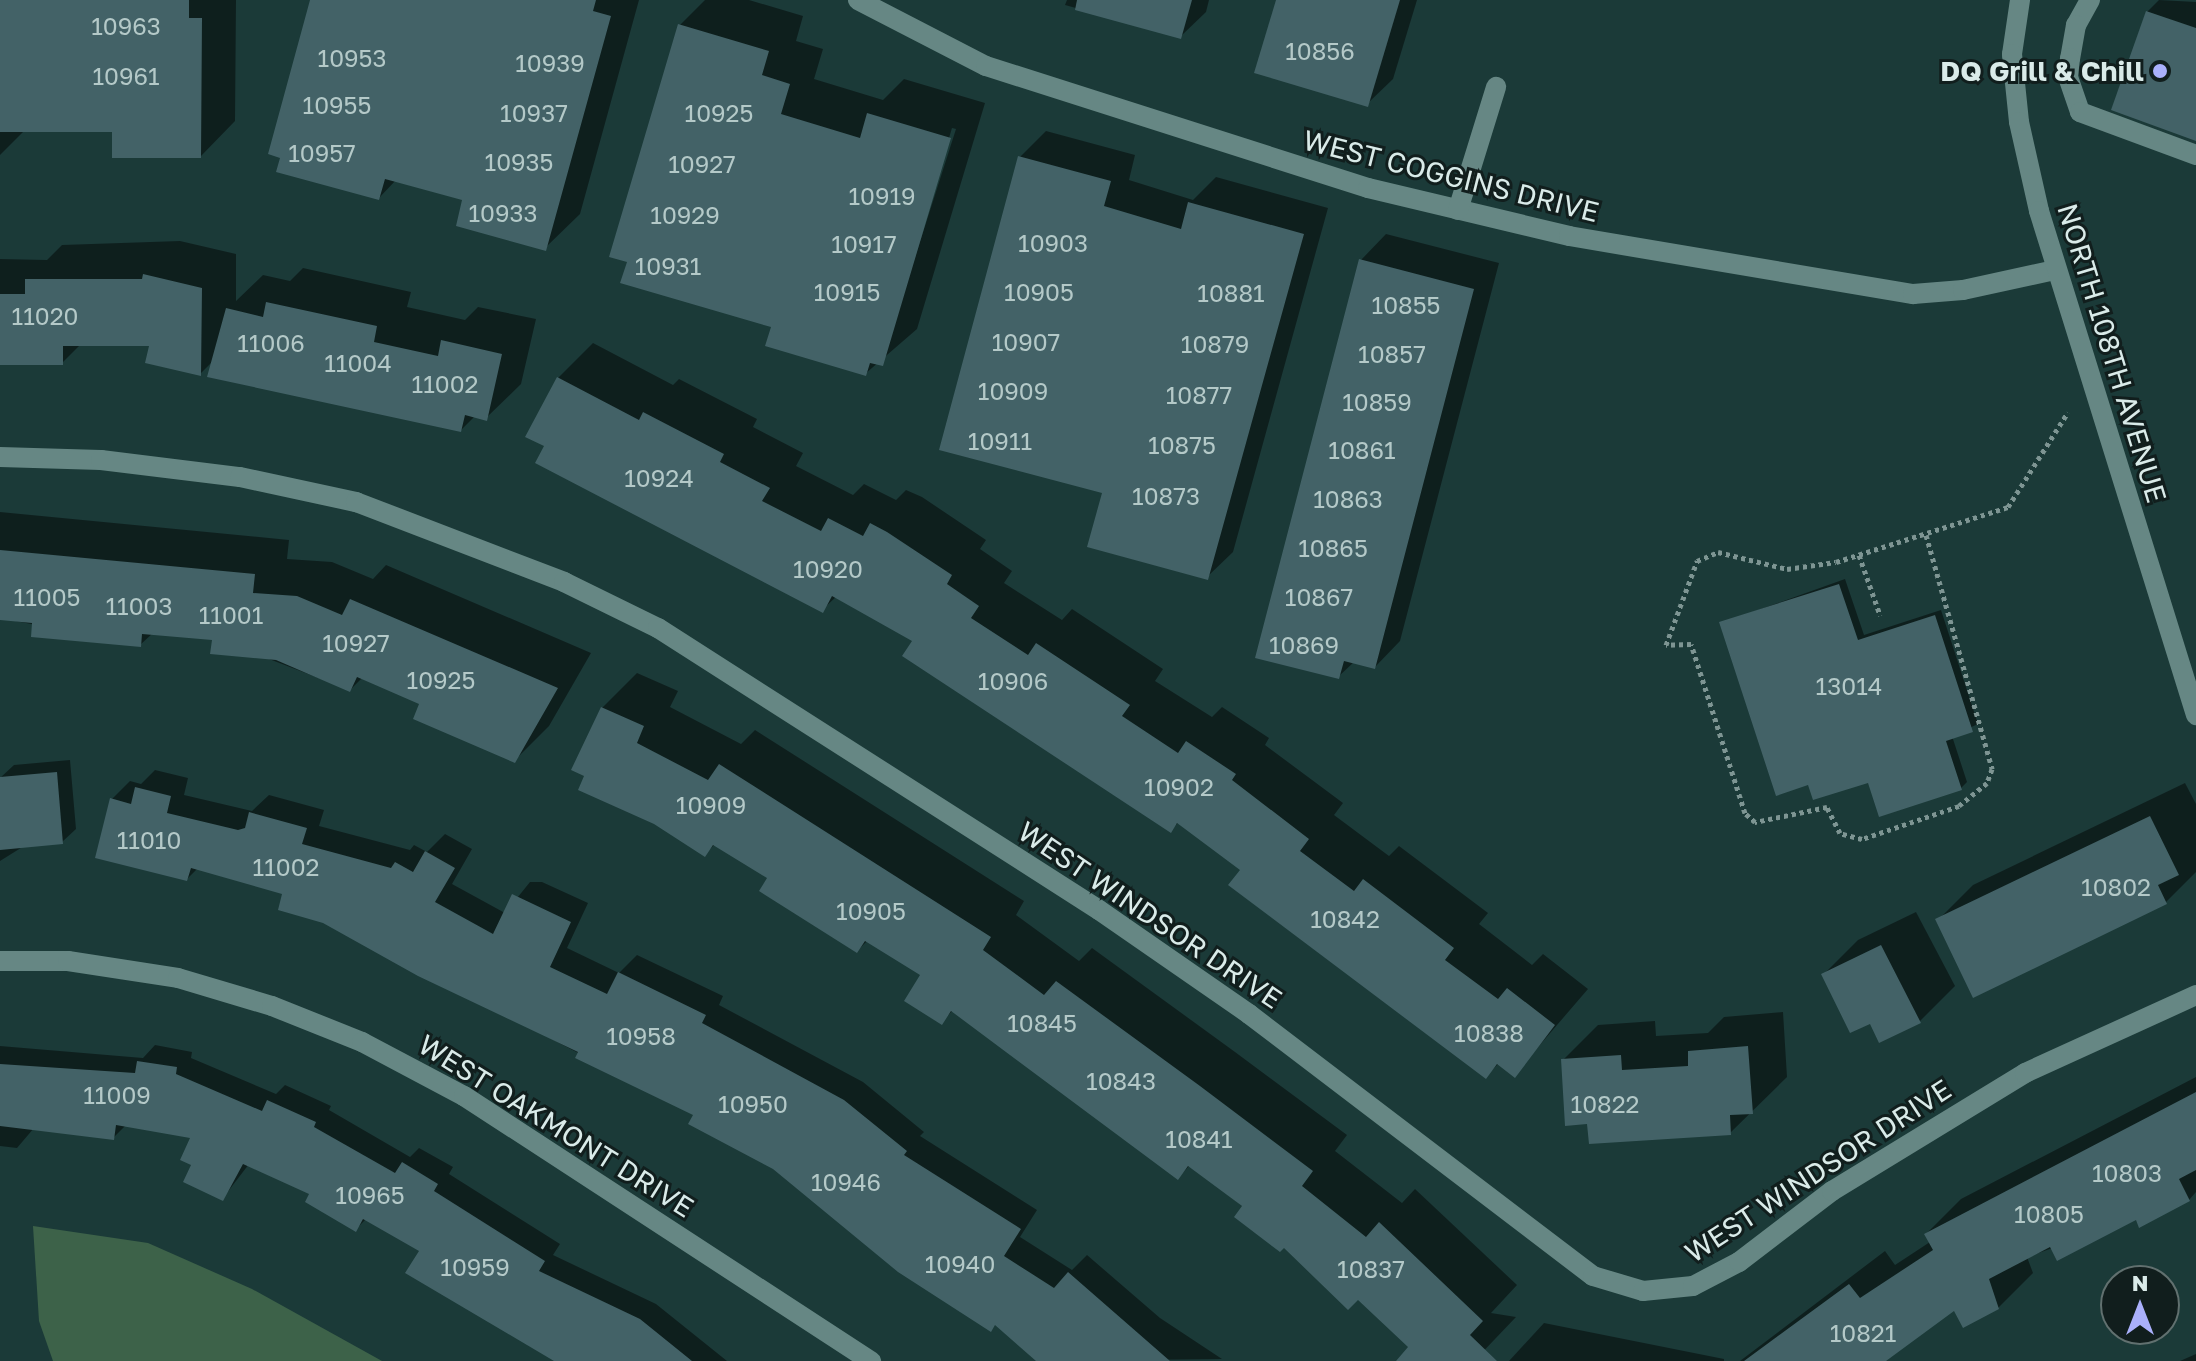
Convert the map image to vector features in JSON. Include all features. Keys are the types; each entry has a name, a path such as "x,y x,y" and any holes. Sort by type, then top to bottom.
{"street":[{"name":"WEST COGGINS DRIVE","path":"858,0 986,66 1368,188 1616,246 1913,294 1963,290 2055,270"},
{"name":"NORTH 108TH AVENUE","path":"2020,0 2012,54 2019,122 2055,270 2196,715"},
{"path":"2090,0 2076,25 2069,68 2072,99 2080,112 2196,155"},
{"path":"1458,210 1496,87"},
{"name":"WEST WINDSOR DRIVE","path":"0,457 101,460 225,475 356,502 564,582 658,628 1099,910 1249,1014 1593,1276 1643,1291 1693,1286 1716,1274 1832,1191 2025,1073 2196,995"},
{"name":"WEST OAKMONT DRIVE","path":"0,961 68,961 178,978 272,1006 362,1042 464,1096 871,1361"}],"path":[{"path":"1926,535 1992,769 1987,783 1959,806 1862,839 1840,833 1827,807 1755,822 1745,813 1691,644 1666,645 1697,561 1706,553 1787,569 1859,555 2008,507 2068,412"},
{"path":"1859,555 1880,615"}],"green space":[{"path":"33,1226 148,1243 252,1289 382,1361 53,1361 39,1321"}],"building":[{"path":"0,0 189,0 189,18 202,18 201,158 112,158 112,132 0,132"},
{"path":"310,0 596,0 593,11 611,16 546,251 456,226 462,200 385,179 379,200 276,172 280,158 268,154"},
{"path":"1077,0 1192,0 1181,39 1075,10"},
{"path":"1276,0 1400,0 1368,107 1254,73"},
{"name":"DQ Grill & Chill","path":"2146,11 2196,28 2196,141 2111,110"},
{"path":"678,24 769,51 762,75 790,84 781,114 860,138 867,113 951,138 883,366 870,363 866,376 765,346 771,327 620,283 627,262 609,257"},
{"path":"1018,156 1111,181 1104,206 1181,229 1188,202 1304,234 1208,580 1087,547 1102,493 939,450"},
{"path":"1359,259 1474,289 1375,669 1344,661 1339,679 1255,658"},
{"path":"143,274 202,288 201,376 145,363 149,346 63,346 63,365 0,365 0,294 25,294 25,279 142,279"},
{"path":"266,302 377,326 374,342 438,356 441,340 502,354 487,421 465,415 461,432 207,377 226,308 263,317"},
{"path":"557,377 639,420 643,412 724,454 720,462 770,488 762,501 821,531 828,518 863,536 870,523 887,532 952,575 947,584 979,606 971,618 1028,655 1036,643 1130,705 1122,716 1178,753 1186,741 1236,774 1232,780 1309,839 1300,851 1354,891 1363,879 1454,948 1445,960 1498,999 1507,988 1555,1025 1515,1078 1497,1064 1486,1079 1228,885 1240,870 1177,823 1171,833 902,656 912,641 832,596 823,613 535,463 544,446 525,437"},
{"path":"0,550 255,574 253,593 297,596 342,615 350,599 558,688 515,763 413,719 419,704 357,677 350,692 276,660 210,654 212,640 142,634 141,647 31,637 32,623 0,620"},
{"path":"1839,584 1858,640 1935,615 1973,732 1946,741 1962,790 1879,817 1868,783 1813,800 1808,785 1776,796 1719,622"},
{"path":"601,707 644,726 637,743 708,780 719,764 991,937 983,950 1044,995 1056,981 1200,1086 1313,1171 1302,1186 1366,1237 1379,1222 1483,1321 1470,1335 1497,1361 1396,1361 1408,1347 1358,1300 1348,1310 1284,1248 1280,1252 1234,1217 1242,1206 1188,1166 1178,1180 951,1011 942,1025 904,1001 920,975 865,941 857,953 759,891 767,878 713,845 705,857 654,824 578,790 584,776 571,770"},
{"path":"57,772 63,844 0,850 0,777"},
{"path":"135,787 171,796 167,813 238,830 245,828 249,812 307,828 302,844 391,868 395,862 413,872 425,851 455,868 435,902 493,934 512,894 571,922 550,967 607,994 618,972 706,1015 702,1023 844,1100 907,1151 904,1155 1021,1229 1004,1256 1054,1288 1068,1272 1170,1361 1036,1361 995,1325 991,1332 898,1272 773,1169 688,1124 693,1115 575,1058 578,1052 418,976 323,923 278,910 282,894 191,868 187,881 95,858 110,798 131,804"},
{"path":"2150,816 2179,875 2158,885 2167,904 1973,998 1935,919"},
{"path":"1881,945 1921,1023 1879,1043 1870,1024 1850,1033 1821,974"},
{"path":"1748,1046 1753,1114 1730,1115 1731,1135 1589,1144 1587,1124 1565,1126 1561,1059 1621,1055 1622,1070 1688,1066 1688,1051"},
{"path":"137,1061 177,1067 176,1074 262,1111 267,1100 316,1122 314,1127 395,1173 402,1162 438,1184 434,1191 545,1261 539,1271 640,1319 692,1361 554,1361 405,1273 419,1251 363,1219 356,1232 305,1202 309,1194 243,1164 223,1201 183,1182 191,1165 180,1160 190,1138 116,1125 114,1140 0,1126 0,1064 135,1073"},
{"path":"2196,1092 2196,1170 2179,1179 2190,1201 2139,1228 2136,1220 2057,1261 2050,1247 1989,1279 1999,1309 1963,1328 1954,1311 1886,1361 1744,1361 1849,1284 1860,1298 1933,1250 1924,1234"}],"place":[{"name":"DQ Grill & Chill","path":"2160,71"}]}
